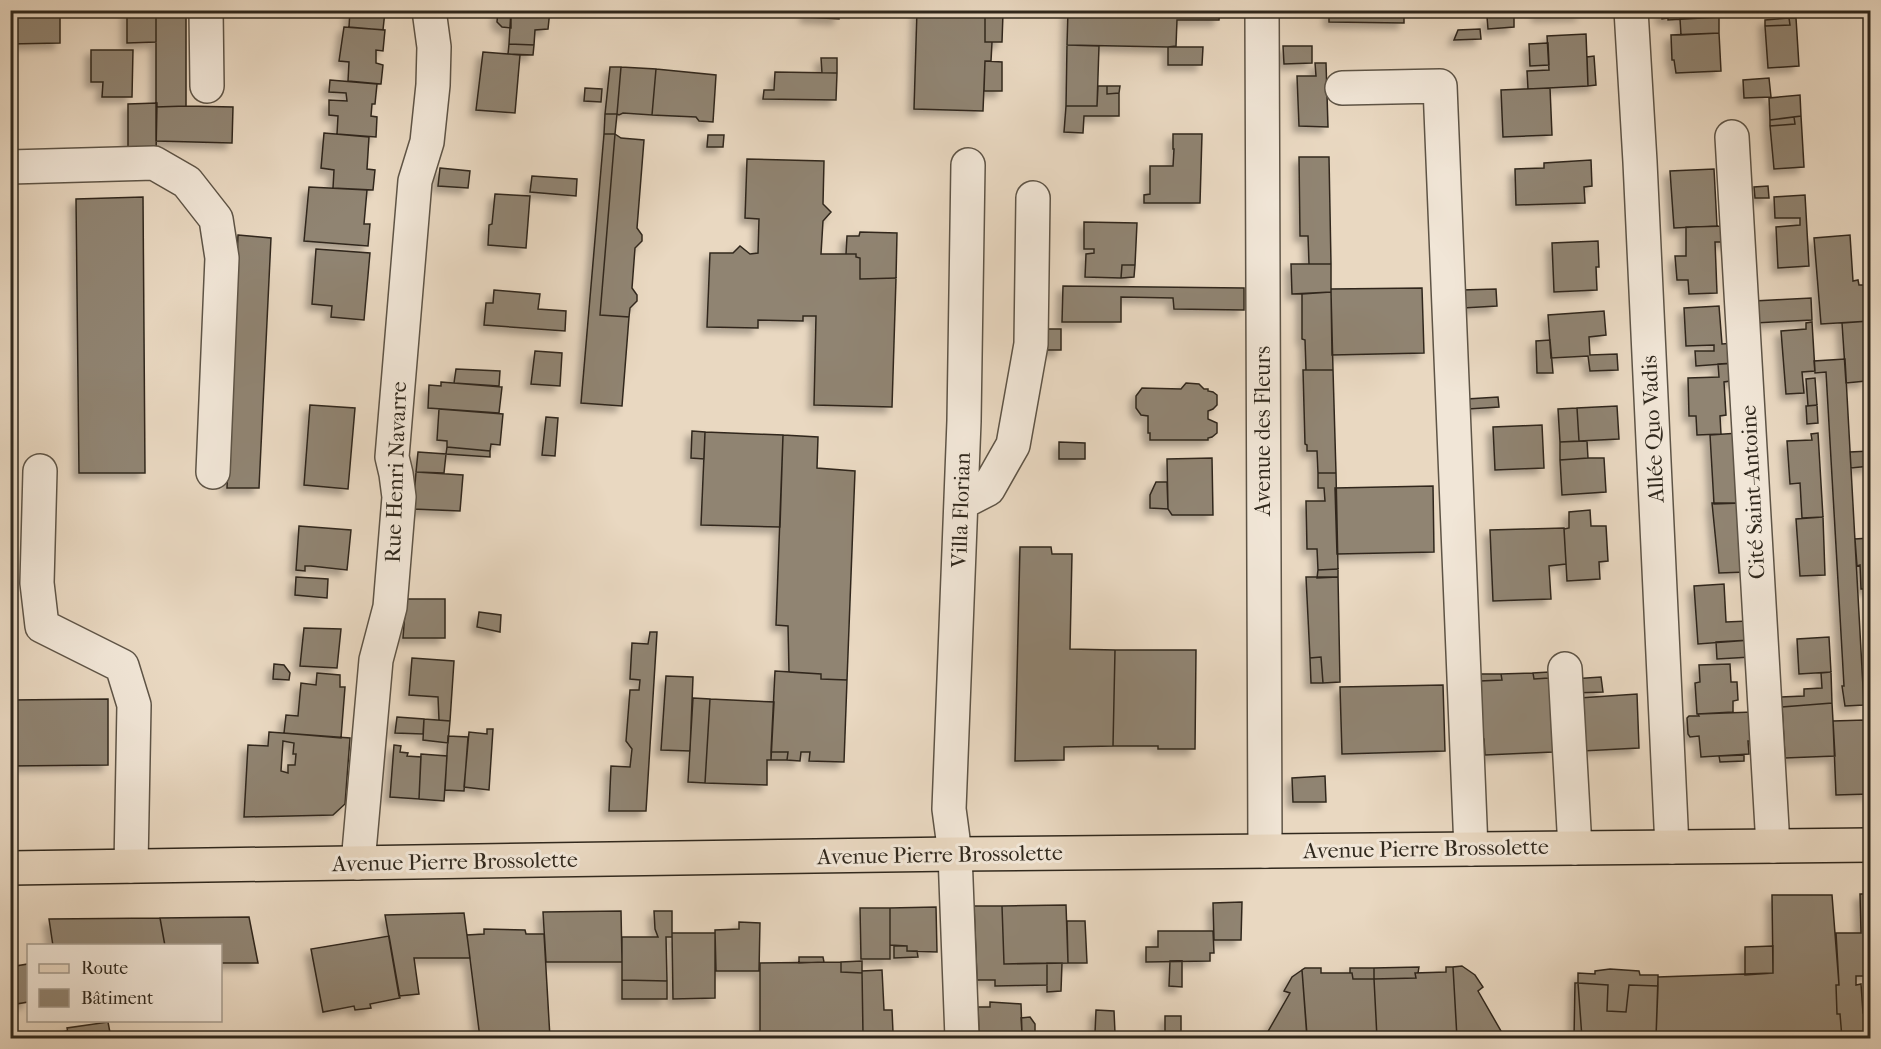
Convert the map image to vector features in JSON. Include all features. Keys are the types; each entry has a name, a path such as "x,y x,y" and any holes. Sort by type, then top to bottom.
{"main road":[{"name":"Avenue Pierre Brossolette","path":"10,868 955,854 1870,845"}],"street":[{"path":"206,10 207,86"},
{"name":"Rue Henri Navarre","path":"358,863 376,660 390,607 399,497 392,457 414,181 427,142 433,86 434,47 429,10"},
{"name":"Avenue des Fleurs","path":"1262,10 1265,851"},
{"name":"Allée Quo Vadis","path":"1631,10 1672,847"},
{"path":"1342,88 1440,86 1471,849"},
{"name":"Cité Saint-Antoine","path":"1732,137 1773,846"},
{"path":"10,167 154,163 187,182 216,219 222,258 213,472"},
{"name":"Villa Florian","path":"962,1038 955,854 949,809 964,421 968,165"},
{"path":"961,503 988,489 1013,445 1031,344 1033,198"},
{"path":"40,471 37,583 42,626 122,666 134,705 130,866"},
{"path":"1565,669 1575,848"}],"building":[{"path":"10,10 60,10 60,43 10,44"},
{"path":"127,10 156,10 156,42 127,43"},
{"path":"156,10 186,10 186,106 156,107"},
{"path":"350,10 385,11 383,30 349,27"},
{"path":"498,10 511,10 511,28 502,27 497,22"},
{"path":"511,10 550,10 548,29 535,30 534,45 509,44"},
{"path":"806,10 839,10 839,19 806,17"},
{"path":"917,10 993,10 985,11 985,42 992,42 991,61 985,61 983,111 914,109"},
{"path":"1068,10 1220,10 1219,20 1177,20 1176,46 1168,47 1067,45"},
{"path":"1329,10 1404,10 1404,23 1329,22"},
{"path":"1537,10 1581,10 1581,15 1538,16"},
{"path":"1661,10 1719,10 1719,17 1668,20 1668,18 1662,19"},
{"path":"985,11 1003,13 1002,42 985,42"},
{"path":"1514,16 1514,27 1488,29 1487,17"},
{"path":"1719,17 1719,33 1681,35 1680,19"},
{"path":"1789,18 1790,25 1765,26 1765,20"},
{"path":"1789,18 1796,18 1799,66 1768,68 1765,26 1790,25"},
{"path":"344,27 385,30 383,51 376,50 376,63 383,65 381,84 348,81 349,62 339,61"},
{"path":"1480,29 1481,39 1454,40 1458,30"},
{"path":"1719,33 1721,71 1676,73 1674,60 1672,60 1671,35"},
{"path":"1586,34 1588,86 1528,89 1527,71 1549,70 1547,36"},
{"path":"1548,43 1549,65 1530,66 1529,44"},
{"path":"509,44 534,45 533,55 508,54"},
{"path":"1067,45 1099,46 1097,106 1066,106"},
{"path":"1283,46 1312,46 1312,63 1284,64"},
{"path":"1168,47 1203,47 1202,65 1168,65"},
{"path":"91,50 133,50 132,97 102,97 103,82 91,82"},
{"path":"483,52 520,55 515,113 476,110"},
{"path":"1594,56 1596,85 1588,86 1587,57"},
{"path":"821,58 837,58 837,73 822,73"},
{"path":"985,61 1002,62 1002,91 984,91"},
{"path":"1315,63 1326,63 1328,127 1299,126 1297,76 1316,76"},
{"path":"610,67 621,67 617,114 605,114"},
{"path":"621,67 656,69 652,115 617,114"},
{"path":"656,69 716,75 713,122 699,121 696,117 652,115"},
{"path":"775,72 837,73 836,100 763,99 764,90 774,90"},
{"path":"1769,78 1771,97 1744,98 1743,80"},
{"path":"330,80 377,84 371,116 377,117 376,137 337,134 338,116 329,115 329,100 347,101 346,93 329,92"},
{"path":"1098,86 1107,86 1107,94 1119,93 1119,116 1084,116 1083,133 1064,132 1066,106 1097,106"},
{"path":"1107,86 1120,86 1119,93 1107,94"},
{"path":"585,88 602,89 601,102 584,101"},
{"path":"1550,88 1552,135 1503,137 1501,90"},
{"path":"1800,95 1801,116 1770,120 1769,98"},
{"path":"157,103 156,154 128,154 128,104"},
{"path":"156,107 233,107 232,143 156,141"},
{"path":"605,114 617,114 615,134 604,134"},
{"path":"1801,116 1804,167 1774,169 1770,126 1795,124 1794,117"},
{"path":"1794,117 1795,124 1770,126 1770,120"},
{"path":"324,133 369,137 367,169 375,170 373,190 333,188 334,170 321,168"},
{"path":"604,134 615,134 600,315 629,317 622,406 581,403"},
{"path":"615,134 621,138 644,140 637,228 642,235 642,241 635,248 632,288 637,295 637,301 630,308 629,317 600,315"},
{"path":"1173,134 1202,134 1200,203 1144,203 1144,195 1150,194 1150,166 1173,166"},
{"path":"708,135 724,135 723,147 707,147"},
{"path":"1299,157 1329,157 1331,264 1309,264 1308,236 1300,236"},
{"path":"747,159 824,161 823,204 831,212 823,221 821,254 856,254 856,257 860,258 860,279 896,278 892,407 814,405 816,316 803,316 803,321 758,320 758,328 707,327 710,253 733,253 740,246 750,254 758,253 759,219 745,218"},
{"path":"1591,160 1592,186 1584,187 1585,203 1516,205 1515,169 1544,168 1544,163"},
{"path":"440,168 470,171 468,188 438,186"},
{"path":"1714,169 1717,226 1674,228 1670,171"},
{"path":"532,176 577,179 576,196 530,192"},
{"path":"1768,186 1769,198 1755,198 1754,187"},
{"path":"309,187 367,190 364,224 370,224 368,246 304,241"},
{"path":"495,194 530,196 526,248 488,245"},
{"path":"1805,195 1809,266 1778,268 1776,227 1800,225 1800,218 1775,218 1774,197"},
{"path":"143,197 145,473 79,473 76,199"},
{"path":"1084,222 1137,223 1135,265 1122,265 1121,278 1085,277 1086,254 1094,253 1094,249 1084,249"},
{"path":"1729,226 1730,242 1715,242 1717,293 1689,294 1688,280 1677,280 1675,256 1686,256 1686,227"},
{"path":"860,232 897,233 896,278 860,279 860,258 856,257 856,254 846,254 847,236 859,236"},
{"path":"238,235 271,238 259,488 227,488"},
{"path":"1850,235 1853,281 1858,280 1859,285 1869,285 1870,321 1821,324 1814,238"},
{"path":"1598,241 1597,290 1554,292 1552,243"},
{"path":"316,249 370,253 364,320 331,317 332,306 312,304"},
{"path":"1291,264 1331,264 1331,292 1292,294"},
{"path":"1122,265 1135,265 1134,277 1121,278"},
{"path":"1063,286 1244,288 1244,310 1174,309 1173,298 1121,297 1121,322 1062,322"},
{"path":"1422,288 1424,353 1332,355 1331,289"},
{"path":"1496,289 1497,306 1463,308 1462,290"},
{"path":"494,290 540,294 538,309 566,311 565,331 484,325 486,303 493,303"},
{"path":"1331,292 1333,370 1306,370 1305,340 1302,339 1302,294"},
{"path":"1811,298 1812,320 1755,323 1754,301"},
{"path":"1719,306 1722,344 1735,343 1736,363 1696,366 1695,351 1714,351 1714,345 1686,346 1684,308"},
{"path":"1604,311 1606,335 1589,337 1590,355 1617,354 1618,370 1590,371 1588,356 1551,358 1548,315"},
{"path":"1870,321 1870,372 1865,372 1866,381 1846,383 1842,323"},
{"path":"1812,322 1815,371 1802,372 1804,393 1786,394 1781,331 1806,329 1806,323"},
{"path":"1038,329 1061,329 1061,350 1037,350"},
{"path":"1550,340 1553,373 1537,373 1536,341"},
{"path":"535,351 562,353 560,386 531,384"},
{"path":"1845,359 1864,705 1845,706 1842,686 1844,686 1826,372 1815,373 1814,361"},
{"path":"1736,363 1737,380 1724,382 1726,415 1720,416 1721,434 1697,435 1696,416 1689,416 1688,378 1719,377 1718,364"},
{"path":"456,369 500,371 499,386 454,383"},
{"path":"1303,370 1333,370 1336,473 1318,473 1317,451 1307,451"},
{"path":"1815,378 1817,405 1808,406 1806,379"},
{"path":"441,382 502,387 499,413 428,408 429,385 441,386"},
{"path":"1186,383 1199,384 1217,395 1217,405 1208,411 1208,419 1217,423 1217,433 1208,440 1150,440 1148,416 1141,415 1136,408 1136,396 1142,388 1181,389"},
{"path":"1498,397 1499,407 1468,409 1467,399"},
{"path":"310,405 355,408 348,489 304,485"},
{"path":"1817,405 1818,423 1807,424 1806,406"},
{"path":"1617,406 1619,439 1579,441 1577,408"},
{"path":"1577,408 1579,441 1560,442 1558,409"},
{"path":"439,409 503,414 500,445 491,444 490,451 447,447 447,441 437,440"},
{"path":"546,417 558,418 555,456 542,455"},
{"path":"1542,425 1544,468 1495,470 1493,427"},
{"path":"692,431 705,432 704,459 691,458"},
{"path":"705,432 783,435 780,527 701,525"},
{"path":"1739,433 1742,503 1714,504 1710,435"},
{"path":"1818,433 1823,517 1802,518 1800,483 1790,484 1787,441 1812,440 1811,434"},
{"path":"783,435 818,437 817,468 855,471 847,680 821,679 821,674 789,672 788,626 776,625"},
{"path":"1587,441 1588,458 1560,460 1560,442"},
{"path":"1059,442 1085,443 1085,459 1059,459"},
{"path":"447,447 490,451 490,457 446,454"},
{"path":"1870,451 1870,466 1851,468 1850,452"},
{"path":"418,452 446,454 444,473 416,472"},
{"path":"1212,458 1213,515 1172,515 1168,509 1167,459"},
{"path":"1604,458 1606,492 1562,495 1560,460"},
{"path":"416,472 463,475 460,511 413,509"},
{"path":"1318,473 1336,473 1338,569 1318,570 1317,549 1307,549 1306,501 1325,501 1324,488 1318,488"},
{"path":"1156,482 1167,482 1168,509 1150,508 1150,495"},
{"path":"1433,486 1434,552 1337,554 1335,488"},
{"path":"1712,503 1742,503 1746,572 1719,573"},
{"path":"1590,510 1591,526 1606,526 1608,561 1599,562 1600,579 1567,581 1564,529 1569,528 1569,512"},
{"path":"1823,517 1825,575 1800,576 1796,519"},
{"path":"299,526 351,530 347,570 305,566 305,571 296,570"},
{"path":"1564,528 1566,564 1549,566 1551,599 1493,601 1490,530"},
{"path":"1870,538 1870,589 1861,589 1860,565 1857,566 1855,539"},
{"path":"1020,547 1051,547 1052,554 1072,554 1070,649 1115,650 1113,746 1064,747 1064,760 1015,761"},
{"path":"1338,569 1338,577 1317,578 1318,570"},
{"path":"296,577 328,579 327,598 295,595"},
{"path":"1306,577 1338,577 1340,682 1323,683 1321,657 1310,658"},
{"path":"1724,584 1726,622 1748,621 1750,640 1698,644 1694,586"},
{"path":"406,599 445,599 445,638 403,638"},
{"path":"479,612 501,615 500,632 477,627"},
{"path":"304,628 341,629 337,668 300,666"},
{"path":"650,632 657,632 646,811 609,811 611,766 630,767 632,749 626,741 630,690 639,690 640,680 630,679 632,643 648,644"},
{"path":"1829,637 1831,672 1799,674 1797,639"},
{"path":"1750,640 1751,657 1717,659 1716,642"},
{"path":"1115,650 1196,650 1195,749 1113,746"},
{"path":"1321,657 1323,683 1311,683 1310,658"},
{"path":"412,658 454,661 450,721 439,720 438,697 409,695"},
{"path":"274,664 284,665 290,673 289,680 273,679"},
{"path":"1730,664 1731,682 1737,682 1738,700 1733,701 1733,712 1697,714 1695,683 1700,682 1699,665"},
{"path":"775,671 821,674 821,679 847,680 844,762 809,761 810,752 801,752 800,761 787,760 788,752 771,752"},
{"path":"1549,672 1549,678 1534,679 1533,673"},
{"path":"1831,672 1832,703 1782,707 1781,697 1804,696 1804,689 1822,688 1821,673"},
{"path":"317,673 340,675 340,687 345,687 341,738 284,733 286,715 298,716 301,683 316,685"},
{"path":"1533,673 1534,679 1549,678 1553,752 1485,755 1484,739 1482,739 1480,681 1502,680 1501,674"},
{"path":"1481,674 1501,674 1502,680 1480,681"},
{"path":"666,676 693,677 690,751 661,750"},
{"path":"1601,677 1603,692 1573,693 1572,679"},
{"path":"1443,685 1445,751 1342,754 1340,687"},
{"path":"1637,694 1639,748 1582,751 1579,698"},
{"path":"693,698 710,699 705,783 688,782"},
{"path":"108,699 108,765 10,766 10,700"},
{"path":"710,699 774,702 771,760 767,760 767,785 705,783"},
{"path":"1832,703 1835,756 1785,758 1782,707"},
{"path":"1753,712 1754,741 1748,741 1749,754 1701,757 1699,736 1690,737 1688,734 1687,718 1689,716"},
{"path":"397,717 424,719 423,734 395,733"},
{"path":"424,719 450,721 448,743 423,740"},
{"path":"1865,720 1869,794 1836,795 1833,721"},
{"path":"487,729 493,729 489,790 464,787 469,732 487,734"},
{"path":"269,732 350,738 345,804 333,815 244,817 248,745 268,746","holes":["283,741 294,743 295,765 288,765 288,773 281,771"]},
{"path":"448,736 468,737 464,791 445,790"},
{"path":"394,745 401,746 400,752 408,753 407,756 421,757 419,799 390,797"},
{"path":"1866,746 1870,746 1870,794 1869,794"},
{"path":"771,752 788,752 787,760 771,760"},
{"path":"421,754 447,756 444,801 419,799"},
{"path":"1744,755 1744,761 1720,762 1719,756"},
{"path":"1325,776 1326,802 1293,802 1292,778"},
{"path":"1860,894 1870,894 1870,976 1856,976 1856,985 1861,984 1863,1013 1870,1023 1870,1031 1858,1038 1842,1038 1840,1014 1837,1014 1836,985 1839,985 1836,933 1861,933"},
{"path":"1772,895 1832,895 1839,985 1836,985 1837,1014 1840,1014 1842,1038 1656,1038 1658,977 1773,973"},
{"path":"1242,902 1241,940 1214,940 1213,903"},
{"path":"1066,905 1068,963 1004,964 1002,906"},
{"path":"974,906 1002,906 1004,964 1047,963 1047,985 995,986 995,980 977,980"},
{"path":"936,907 937,952 907,951 907,946 890,945 890,908"},
{"path":"860,908 890,908 890,959 861,959"},
{"path":"621,911 622,962 546,962 543,912"},
{"path":"654,911 672,911 672,937 666,937 667,981 622,980 622,937 658,937"},
{"path":"464,913 470,958 414,958 419,994 399,996 385,915"},
{"path":"249,917 258,963 222,963 222,944 165,944 160,918"},
{"path":"160,918 165,944 53,944 49,919"},
{"path":"1067,921 1085,921 1087,963 1068,963"},
{"path":"739,922 760,923 759,971 716,971 715,930 739,929"},
{"path":"484,929 525,930 526,934 544,934 550,1038 480,1038 467,935 484,934"},
{"path":"1158,931 1213,931 1214,953 1210,953 1210,961 1146,962 1146,947 1158,947"},
{"path":"672,933 715,933 715,998 673,999"},
{"path":"389,936 400,998 370,1004 371,1008 355,1010 354,1006 323,1012 311,949"},
{"path":"894,946 907,946 907,951 917,951 918,957 894,958"},
{"path":"1773,946 1773,973 1745,975 1745,947"},
{"path":"799,957 823,957 824,962 799,963"},
{"path":"862,961 862,973 841,972 841,962"},
{"path":"1170,961 1182,961 1182,987 1169,986"},
{"path":"841,962 841,972 862,973 863,1035 833,1036 833,1038 760,1037 760,963"},
{"path":"1047,963 1062,963 1061,991 1047,992"},
{"path":"27,964 27,1002 10,1005 10,967"},
{"path":"1462,966 1475,975 1483,987 1478,991 1505,1038 1457,1038 1453,967"},
{"path":"1419,967 1418,973 1415,973 1416,978 1374,979 1374,968"},
{"path":"1446,967 1453,967 1457,1038 1377,1038 1374,979 1416,978 1415,973 1446,972"},
{"path":"1321,968 1321,973 1352,973 1353,979 1374,979 1377,1038 1307,1038 1302,970"},
{"path":"1350,968 1374,968 1374,979 1353,979"},
{"path":"1610,969 1639,971 1640,975 1658,975 1658,986 1629,985 1626,1012 1607,1011 1608,985 1578,983 1578,973 1595,974 1595,971"},
{"path":"882,970 884,1010 892,1010 893,1032 863,1033 862,971"},
{"path":"1302,970 1307,1035 1266,1035 1290,993 1284,991 1292,977"},
{"path":"622,980 667,981 667,999 622,999"},
{"path":"1575,983 1578,983 1582,1038 1574,1038"},
{"path":"1578,983 1608,985 1607,1011 1626,1012 1629,985 1658,986 1656,1038 1582,1038"},
{"path":"990,1002 1021,1004 1022,1033 979,1033 978,1007 990,1007"},
{"path":"1096,1010 1114,1011 1115,1033 1095,1033"},
{"path":"1165,1016 1181,1016 1181,1034 1165,1034"},
{"path":"1030,1017 1035,1024 1035,1033 1022,1033 1021,1018"},
{"path":"108,1022 111,1038 69,1038 67,1028"},
{"path":"67,1031 69,1038 36,1038"},
{"path":"979,1033 1034,1033 1034,1038 979,1038"},
{"path":"1044,1033 1128,1034 1128,1038 1044,1038"},
{"path":"1128,1034 1171,1034 1171,1038 1128,1038"},
{"path":"1266,1035 1307,1035 1307,1038 1265,1038"}]}
